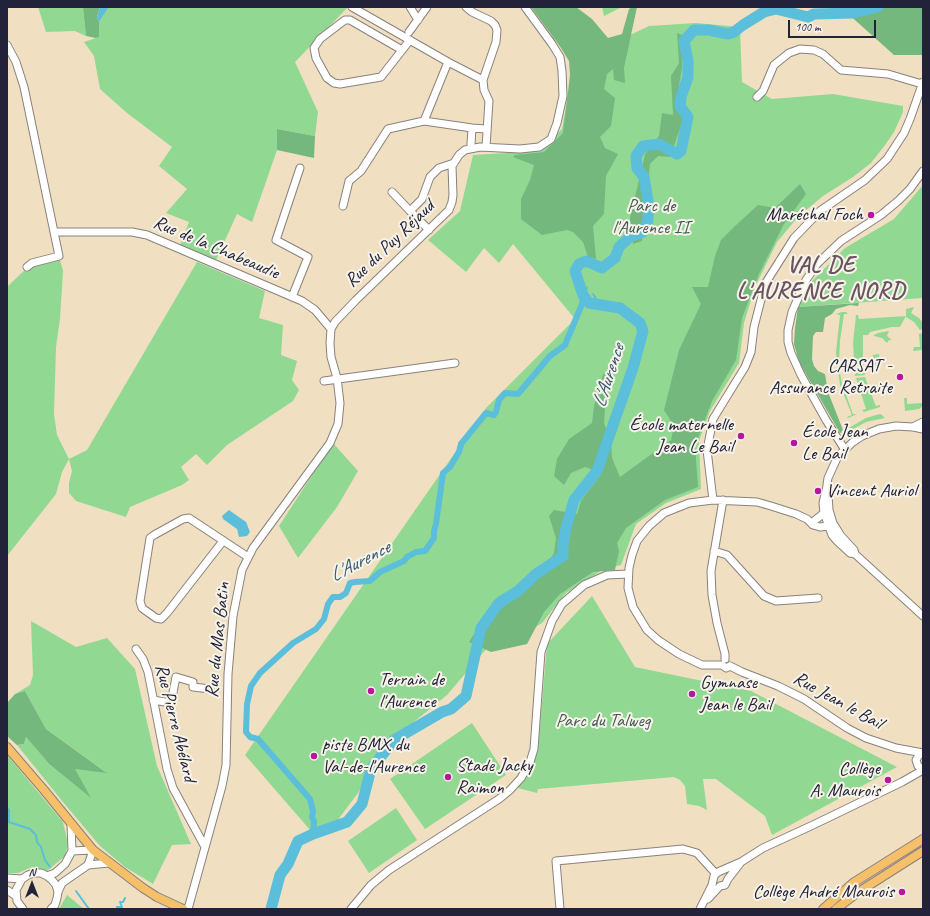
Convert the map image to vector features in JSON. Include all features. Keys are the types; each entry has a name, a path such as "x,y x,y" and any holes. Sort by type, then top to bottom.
{"main road":[{"path":"7,747 93,850 143,888 157,897 183,909"},
{"path":"823,909 853,882 923,839"},
{"path":"836,909 857,893 923,851"}],"street":[{"path":"352,7 448,62 483,80"},
{"path":"410,7 418,20"},
{"path":"409,32 427,7"},
{"path":"466,7 472,12 491,21 497,30 496,42 483,80 484,90 489,100 486,147"},
{"path":"410,211 422,199 430,177 439,168 454,163 459,155 465,150 486,147 520,149 539,147 550,139 557,123 563,96 560,57 525,7"},
{"path":"402,50 350,20 345,20 320,39 314,48 316,58 327,78 334,83 340,84 381,77 410,40"},
{"path":"7,45 16,62 24,87 59,256 32,263 27,267"},
{"path":"713,500 707,450 713,419 745,367 750,352 754,327 765,284 794,238 820,211 865,180 887,159 907,126 923,83 888,74 841,70 823,54 814,50 800,49 789,53 774,66 763,91 757,97"},
{"path":"424,121 448,62"},
{"path":"343,206 349,181 361,171 388,129 424,121 486,129"},
{"path":"471,148 472,128"},
{"name":"Rue du Puy Réjaud","path":"331,329 335,322 356,300 449,210 453,195 452,166 454,163"},
{"path":"292,297 308,257 276,240 300,168"},
{"path":"844,450 801,375 791,353 788,342 788,330 792,312 806,280 817,264 841,241 898,201 910,189 923,171"},
{"path":"392,192 429,230"},
{"name":"Rue de la Chabeaudie","path":"54,232 132,232 147,235 302,301 314,310 331,329"},
{"name":"Rue du Mas Batin","path":"188,909 222,786 226,765 228,674 233,616 242,570 253,548 330,444 338,424 340,402 337,378 331,357 331,329"},
{"path":"324,381 337,378 371,375 455,363"},
{"path":"913,427 923,422"},
{"path":"923,429 896,426 879,429 862,436 838,456 828,478 826,492 824,495 824,513 830,523 837,541 850,553 855,554 900,597 923,616"},
{"path":"826,492 828,495 830,523"},
{"path":"723,500 711,571 712,595 725,654 724,662 702,665 679,654 658,640 647,630 633,608 628,588 628,574 632,555 638,541 649,526 664,513 689,503 713,500 723,500 757,502 810,520 813,525 820,527 830,523"},
{"path":"810,520 824,513"},
{"path":"223,541 161,619 156,618 142,608 140,601 150,538 183,519 189,518 248,557"},
{"path":"714,550 727,555 764,596 776,601 818,598"},
{"path":"351,909 371,885 389,870 498,799 510,790 521,778 530,762 534,749 541,652 552,621 562,604 584,585 607,575 628,574"},
{"name":"Rue Pierre Abélard","path":"136,649 145,666 167,769 173,788 205,847"},
{"name":"Rue Jean le Bail","path":"724,662 730,660 730,666 804,699 847,728 866,738 896,748 923,753"},
{"path":"153,700 171,703 176,677 193,682 193,687 210,689"},
{"path":"910,751 920,766"},
{"path":"701,907 717,876 731,866 741,862 763,848 891,787 914,774 920,766 919,755 923,753"},
{"path":"47,876 55,873 65,864 72,852 72,824"},
{"path":"560,909 556,861 683,849 697,853 717,876 716,885 720,886"},
{"path":"72,852 93,850 88,865"},
{"path":"701,907 720,886 725,885 728,878 741,862"},
{"path":"51,909 57,898 62,883 88,865 109,863"},
{"path":"20,908 16,896 18,884 28,875 41,873 47,876 52,880 58,892"},
{"path":"717,876 725,873 728,878"},
{"path":"7,878 22,879"},
{"path":"7,890 16,896"}],"green space":[{"path":"38,7 83,7 86,36 75,31 46,32"},
{"path":"83,7 100,7 97,17 99,22 99,37 96,38 86,36"},
{"path":"109,7 348,7 295,62 318,112 315,136 277,129 277,150 252,222 237,214 216,260 180,245 189,222 166,213 187,189 159,166 172,147 127,113 100,89 94,56 84,42 99,37 99,22"},
{"path":"531,7 576,7 592,19 608,38 622,34 629,9 632,7 637,7 624,68 625,83 614,80 613,69 607,74 604,89 615,98 611,126 600,137 605,148 618,154 606,176 604,214 593,226 596,259 588,257 583,242 573,232 567,230 542,235 521,219 521,199 530,180 534,165 513,157 515,155 544,152 563,133 570,75 569,61"},
{"path":"602,7 622,7 604,16"},
{"path":"861,7 923,7 923,55 894,55 846,12"},
{"name":"Parc de l'Aurence II","path":"696,23 740,27 742,82 772,99 833,94 903,106 903,112 894,132 871,163 853,177 823,196 798,217 777,242 755,287 744,323 739,363 710,411 699,441 701,489 666,503 636,524 621,565 604,569 566,593 542,623 509,643 487,648 447,695 388,743 358,793 337,821 311,831 245,755 486,408 575,319 513,244 499,263 484,248 466,272 428,240 460,211 473,155 540,151 562,129 574,62 649,26"},
{"path":"677,33 682,35 682,68 677,98 683,120 670,157 658,156 650,164 642,241 633,244 630,218 645,154 659,136 662,113 673,115 671,76 679,63"},
{"path":"277,129 315,136 314,158 277,150"},
{"path":"800,184 806,194 784,224 759,274 742,318 736,360 712,401 695,446 698,487 665,500 626,528 617,543 619,551 615,570 593,572 560,594 544,612 527,644 491,652 469,642 485,617 510,593 549,562 554,553 556,538 549,516 554,510 577,514 581,501 602,473 585,467 571,473 564,485 554,476 557,459 569,439 592,423 594,406 603,374 607,376 604,423 611,441 612,458 620,477 671,440 674,426 664,410 679,350 701,304 692,287 708,287 715,256 721,240 735,226 758,205 775,208"},
{"path":"923,185 923,298 798,307 810,283 845,248 894,219"},
{"path":"59,256 63,271 60,319 56,347 54,414 57,435 69,459 62,472 56,494 7,556 7,287 32,263"},
{"path":"197,262 265,291 259,318 283,325 281,355 297,361 292,380 299,390 293,401 227,445 207,465 196,454 181,467 189,480 182,485 130,507 126,517 76,501 69,493 69,483 72,471 69,459 87,450"},
{"path":"859,303 858,306 850,305 836,309 832,314 825,318 823,332 816,332 813,336 812,359 814,366 818,371 825,374 828,392 843,430 840,433 799,362 794,344 798,307"},
{"path":"914,307 911,313 919,318 923,323 923,329 920,330 914,322 906,317 906,309"},
{"path":"846,312 848,314 844,314 840,341 840,373 842,384 853,414 857,414 848,418 847,417 852,415 840,385 836,352 840,315 836,314"},
{"path":"856,315 858,315 859,319 906,316 900,327 892,327 870,332 868,335 863,335 865,375 855,376 853,343"},
{"path":"889,331 887,336 892,340 889,340 887,343 882,338 874,336 878,333"},
{"path":"923,333 922,350 913,351 914,347 920,347 919,334"},
{"path":"879,354 880,368 876,369 874,367 873,355"},
{"path":"865,377 876,406 880,405 880,407 864,412 862,410 866,409 856,378"},
{"path":"904,398 907,398 907,404 923,403 923,406 919,409 905,411"},
{"path":"880,414 885,418 866,422 844,434 840,433 866,418"},
{"path":"333,443 358,471 337,507 298,558 279,526"},
{"name":"Parc du Talweg","path":"592,596 635,667 751,691 897,767 772,835 765,816 716,779 703,779 707,810 699,806 687,804 685,786 680,780 674,777 538,789 537,793 518,788 530,768 538,749 547,644"},
{"path":"31,621 76,647 107,638 135,669 157,766 191,844 172,845 153,884 125,867 100,846 17,745 24,744 26,737 49,764 90,797 74,768 106,772 46,729 25,691 15,694 30,685 33,675"},
{"path":"25,691 46,729 107,773 75,769 91,798 49,764 26,737 24,744 17,745 7,736 7,703 15,694"},
{"name":"Stade Jacky Raimon","path":"472,723 506,775 425,829 390,779"},
{"path":"7,755 63,822 68,844 65,856 47,871 32,867 18,873 7,873"},
{"path":"396,808 417,840 369,873 348,841"},
{"path":"67,895 84,909 59,909"}],"water":[{"path":"100,7 109,7 99,22 97,17"},
{"path":"229,510 246,522 250,532 247,536 239,537 237,529 223,519 222,516"}],"waterway":[{"name":"L'Aurence","path":"271,909 280,875 288,864 298,841 347,822 362,804 371,769 394,740 442,712 451,709 466,696 481,628 499,603 518,591 536,574 563,556 566,528 574,500 597,471 633,368 643,331 640,323 620,308 589,303 583,295 575,271 579,264 586,261 602,268 615,258 619,247 631,236 643,232 648,221 648,201 644,177 637,168 636,156 643,146 659,144 677,154 681,151 688,117 680,106 681,97 688,77 688,61 684,41 694,30 709,30 728,34 734,32 764,12 776,9 808,17 814,14 853,13 878,7"},
{"name":"L'Aurence","path":"581,285 587,288"},
{"path":"593,294 600,305"},
{"name":"L'Aurence","path":"313,834 314,822 310,799 258,739 250,737 246,732 247,704 251,686 260,673 293,643 316,629 324,619 328,604 333,597 340,597 346,593 350,583 370,581 380,572 404,561 407,557 416,552 425,551 434,538 443,473 450,467 459,452 461,444 486,413 494,415 499,400 505,393 518,394 550,356 565,345 582,304 583,295"},
{"path":"7,808 9,810 9,822 30,829 36,835 37,842 41,847 45,860 50,867"},
{"path":"76,891 89,909"},
{"path":"117,909 117,907 122,907 120,902 123,902 125,898"}],"place":[{"name":"Maréchal Foch","path":"871,215"},
{"name":"CARSAT - Assurance Retraite","path":"900,377"},
{"name":"École maternelle Jean Le Bail","path":"741,436"},
{"name":"École Jean Le Bail","path":"794,443"},
{"name":"Vincent Auriol","path":"818,491"},
{"name":"Terrain de l'Aurence","path":"371,691"},
{"name":"Gymnase Jean le Bail","path":"692,694"},
{"name":"piste BMX du Val-de-l'Aurence","path":"314,756"},
{"name":"Stade Jacky Raimon","path":"448,777"},
{"name":"Collège A. Maurois","path":"888,780"},
{"name":"Collège André Maurois","path":"902,892"}],"district":[{"name":"VAL DE L'AURENCE NORD","path":"821,279"}]}
